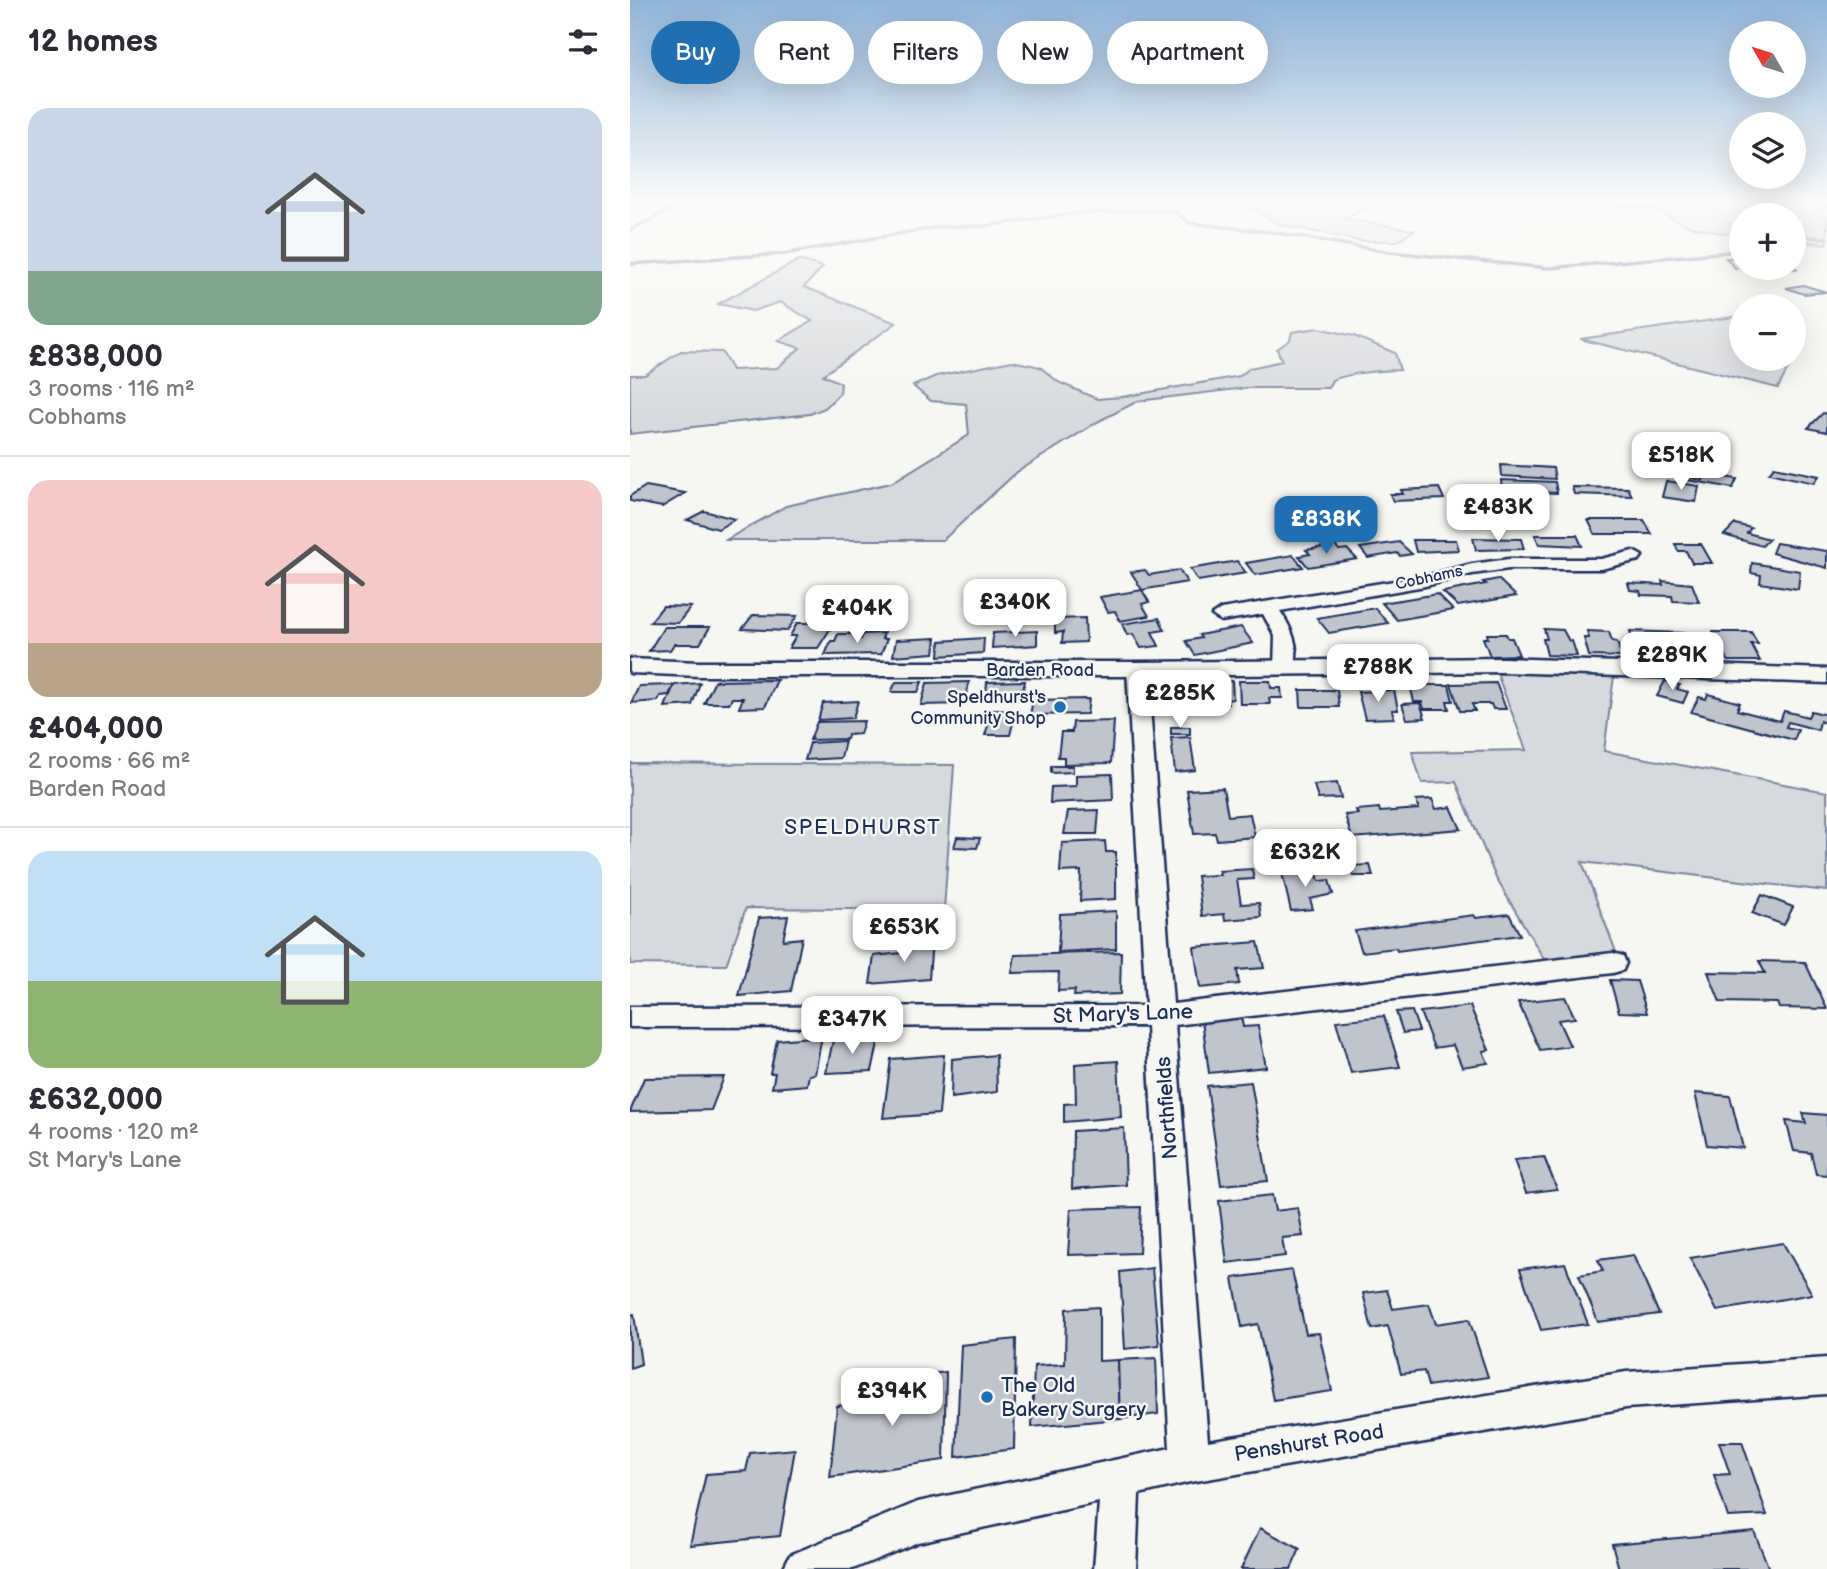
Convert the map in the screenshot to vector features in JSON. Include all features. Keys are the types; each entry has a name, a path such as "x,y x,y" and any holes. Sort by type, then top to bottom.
{"street":[{"name":"Cobhams","path":"1221,615 1425,581 1472,569 1509,564 1601,564 1633,556"},
{"path":"1268,608 1280,623 1287,645 1284,669"},
{"name":"Barden Road","path":"630,666 699,670 1136,670 1541,666 1827,676"},
{"name":"Northfields","path":"1136,670 1190,1463"},
{"name":"St Mary's Lane","path":"630,1017 1161,1016 1614,963"},
{"name":"Penshurst Road","path":"804,1569 918,1522 1190,1463 1626,1390 1827,1377"},
{"path":"1115,1569 1120,1477"}],"shaded area":[{"path":"773,274 816,274 804,287 896,323 823,375 841,383 840,393 825,408 810,414 630,434 630,375 645,375 681,351 722,352 732,370 777,368 800,348 778,341 812,321 780,302 753,311 718,304"},
{"path":"1729,318 1729,371 1787,371 1778,388 1580,339"},
{"path":"1318,328 1354,336 1395,353 1400,370 1349,375 1332,380 1328,388 1245,388 1138,401 1099,421 1017,472 943,540 726,540 786,506 891,483 969,435 966,404 931,401 913,386 936,376 1012,361 1040,367 1058,382 1097,399 1122,397 1240,376 1250,368 1282,361 1277,349 1290,340 1292,332"},
{"path":"1496,671 1614,676 1604,751 1827,792 1827,891 1582,862 1616,952 1545,961 1496,878 1456,782 1422,783 1412,752 1526,750"},
{"path":"630,763 954,765 944,910 746,908 726,965 630,964"}],"building":[{"path":"1803,285 1826,292 1804,294 1786,288"},
{"path":"1823,413 1827,414 1827,432 1808,428"},
{"path":"1501,465 1553,468 1555,479 1502,476"},
{"path":"1774,467 1819,476 1814,483 1769,473"},
{"path":"1706,474 1737,479 1733,488 1687,480 1688,477 1703,480"},
{"path":"1501,480 1555,482 1557,493 1502,491"},
{"path":"1666,481 1699,486 1696,502 1662,497"},
{"path":"646,486 685,493 662,507 630,501 630,496"},
{"path":"1572,487 1628,488 1632,496 1574,494"},
{"path":"1439,488 1444,499 1393,501 1390,494 1403,494 1401,490"},
{"path":"1468,498 1539,502 1541,515 1469,511"},
{"path":"704,511 735,519 718,529 687,520"},
{"path":"1588,520 1644,520 1652,534 1595,534"},
{"path":"1735,524 1751,528 1747,533 1769,539 1762,546 1724,535"},
{"path":"1535,535 1577,535 1582,546 1539,544"},
{"path":"1473,538 1521,539 1524,549 1476,550"},
{"path":"1413,540 1456,540 1459,550 1416,552"},
{"path":"1399,542 1412,554 1400,556 1397,553 1368,558 1360,548"},
{"path":"1776,543 1827,551 1827,568 1772,553"},
{"path":"1675,544 1701,544 1712,563 1692,563 1686,551 1678,551"},
{"path":"1335,545 1339,550 1347,549 1357,559 1308,567 1299,556 1310,554 1306,550"},
{"path":"1293,555 1303,567 1255,575 1246,563"},
{"path":"1237,561 1246,573 1198,581 1190,569"},
{"path":"1752,563 1800,571 1798,589 1760,583 1761,575 1751,573"},
{"path":"1145,570 1149,575 1179,570 1187,582 1142,590 1131,572"},
{"path":"1498,579 1516,596 1458,606 1443,592 1486,584 1483,582"},
{"path":"1662,581 1692,584 1699,602 1673,601 1672,596 1641,595 1640,591 1630,590 1628,583 1663,585"},
{"path":"1142,590 1149,602 1142,604 1149,616 1120,621 1115,611 1108,612 1100,597"},
{"path":"1437,594 1453,610 1397,620 1382,603"},
{"path":"663,606 691,607 678,623 650,622"},
{"path":"1375,608 1388,623 1329,633 1317,618"},
{"path":"753,615 797,616 787,631 742,629"},
{"path":"1085,618 1086,642 1062,643 1063,632 1055,633 1055,619"},
{"path":"1159,618 1165,630 1152,632 1159,646 1141,648 1133,634 1127,635 1122,624"},
{"path":"797,623 834,623 818,648 789,648 796,636 790,636"},
{"path":"664,627 710,627 700,644 674,644 670,650 649,651"},
{"path":"1241,627 1253,643 1195,655 1186,641 1201,638 1199,635"},
{"path":"1544,629 1563,630 1569,641 1572,641 1577,656 1547,655 1543,639 1547,639"},
{"path":"1037,631 1037,645 992,648 993,633"},
{"path":"1587,631 1609,632 1612,641 1617,642 1622,657 1589,656 1584,638 1589,638"},
{"path":"1630,631 1709,634 1716,652 1635,648"},
{"path":"1713,632 1751,632 1758,644 1751,644 1760,661 1728,661"},
{"path":"884,633 882,639 887,639 881,654 825,655 831,641 835,641 838,634 858,634 856,639 861,639 863,634"},
{"path":"1487,634 1506,634 1508,638 1512,638 1519,655 1490,656 1483,638 1488,638"},
{"path":"936,638 934,653 893,656 896,640"},
{"path":"984,638 983,653 939,656 940,641"},
{"path":"777,680 765,707 739,708 743,698 732,698 730,703 704,703 715,681"},
{"path":"1025,681 1023,691 1018,691 1016,699 995,700 996,693 986,693 987,682"},
{"path":"1232,681 1233,699 1227,700 1228,704 1209,705 1208,700 1201,700 1200,682"},
{"path":"1239,681 1270,681 1271,688 1281,688 1282,698 1269,698 1270,704 1240,704"},
{"path":"1665,681 1680,685 1677,689 1688,692 1683,703 1657,696"},
{"path":"896,682 922,682 918,692 891,692"},
{"path":"969,682 965,704 921,705 927,683"},
{"path":"700,683 692,705 665,707 674,685"},
{"path":"1163,683 1193,683 1189,708 1162,708"},
{"path":"1496,683 1506,709 1493,709 1491,704 1472,704 1475,711 1460,711 1451,684"},
{"path":"674,685 669,695 660,696 658,701 631,703 639,686"},
{"path":"1410,685 1449,685 1453,701 1447,701 1449,709 1424,709 1422,702 1414,702"},
{"path":"1300,690 1337,690 1339,707 1301,707"},
{"path":"1394,690 1398,710 1392,710 1394,718 1365,719 1358,692"},
{"path":"1708,694 1740,703 1737,710 1780,721 1784,711 1808,717 1811,711 1827,715 1827,718 1825,723 1820,721 1818,730 1788,722 1786,727 1798,730 1794,740 1691,712 1699,697 1706,699"},
{"name":"Speldhurst's Community Shop","path":"1089,699 1087,714 1030,715 1033,700"},
{"path":"858,701 853,718 818,720 823,703"},
{"path":"1420,703 1425,718 1407,719 1402,704"},
{"path":"993,710 1016,711 1010,735 985,735"},
{"path":"864,721 860,734 848,735 847,739 810,740 817,722"},
{"path":"1114,721 1111,763 1064,764 1064,757 1058,757 1061,732 1072,732 1073,722"},
{"path":"1171,727 1190,727 1190,734 1171,734"},
{"path":"1190,737 1195,770 1175,772 1171,738"},
{"path":"845,741 841,758 805,760 810,743"},
{"path":"1051,766 1073,766 1073,772 1051,773"},
{"path":"1112,774 1113,800 1050,803 1051,787 1076,786 1076,775"},
{"path":"1337,783 1341,798 1318,799 1314,785"},
{"path":"1223,788 1228,816 1250,814 1255,837 1217,840 1215,833 1194,834 1187,790"},
{"path":"1432,799 1436,809 1451,807 1461,829 1352,838 1345,815 1358,814 1356,810 1379,808 1380,812 1419,809 1416,800"},
{"path":"1099,810 1097,834 1064,834 1068,811"},
{"path":"957,837 980,838 977,848 954,847"},
{"path":"1105,841 1106,852 1116,852 1116,899 1080,901 1081,871 1060,872 1062,843"},
{"path":"1370,865 1373,876 1353,876 1350,866"},
{"path":"1252,869 1254,879 1237,880 1241,904 1259,903 1261,917 1225,920 1224,914 1202,916 1197,876 1220,875 1219,871"},
{"path":"1316,870 1319,881 1329,880 1333,894 1310,899 1313,909 1291,911 1282,873"},
{"path":"1762,895 1793,907 1784,925 1752,913"},
{"path":"1116,911 1116,949 1058,952 1060,914"},
{"path":"1509,914 1520,935 1397,951 1396,948 1362,952 1355,931 1474,915 1476,918"},
{"path":"788,916 783,940 802,938 791,991 739,996 759,918"},
{"path":"932,940 929,979 870,984 874,956 901,953 903,943"},
{"path":"1258,942 1264,968 1237,970 1239,984 1200,988 1194,947"},
{"path":"1121,952 1120,994 1074,996 1075,990 1058,991 1059,972 1012,973 1015,955"},
{"path":"1759,961 1805,962 1827,1009 1779,1008 1777,1003 1720,1002 1708,972 1765,973"},
{"path":"1610,980 1637,981 1647,1013 1619,1012"},
{"path":"1565,997 1575,1018 1558,1020 1570,1046 1540,1050 1518,1002"},
{"path":"1470,1006 1489,1050 1483,1051 1488,1063 1462,1067 1453,1045 1434,1048 1420,1012"},
{"path":"1412,1011 1419,1031 1403,1033 1396,1012"},
{"path":"1241,1016 1243,1027 1258,1026 1266,1067 1209,1073 1202,1020"},
{"path":"1384,1016 1400,1067 1351,1073 1336,1021"},
{"path":"822,1036 815,1074 809,1075 807,1085 772,1088 775,1073 770,1073 777,1040"},
{"path":"879,1039 872,1071 826,1073 833,1040"},
{"path":"944,1055 939,1114 883,1118 891,1059"},
{"path":"996,1055 997,1092 951,1098 952,1059"},
{"path":"1118,1061 1121,1117 1064,1122 1064,1104 1076,1103 1075,1064"},
{"path":"724,1077 711,1110 630,1112 644,1078"},
{"path":"1251,1082 1268,1181 1221,1185 1207,1086"},
{"path":"1695,1093 1730,1096 1743,1148 1707,1145"},
{"path":"1803,1113 1827,1115 1827,1175 1816,1174 1811,1153 1794,1151 1786,1121 1806,1123"},
{"path":"1124,1128 1126,1185 1072,1189 1073,1131"},
{"path":"1544,1157 1557,1189 1526,1193 1514,1160"},
{"path":"1272,1195 1275,1211 1298,1208 1303,1236 1282,1238 1285,1256 1227,1263 1219,1201"},
{"path":"1141,1207 1139,1253 1068,1255 1071,1209"},
{"path":"1783,1243 1812,1294 1717,1311 1690,1258"},
{"path":"1633,1255 1659,1314 1598,1322 1579,1275 1603,1271 1598,1260"},
{"path":"1565,1263 1588,1324 1541,1330 1520,1269"},
{"path":"1152,1268 1159,1345 1125,1349 1120,1272"},
{"path":"1292,1270 1306,1334 1319,1333 1332,1391 1273,1400 1258,1324 1242,1327 1233,1278"},
{"path":"1387,1290 1393,1309 1429,1304 1436,1324 1469,1319 1488,1377 1428,1386 1424,1371 1401,1374 1388,1326 1372,1329 1363,1293"},
{"path":"1099,1307 1099,1361 1118,1360 1120,1419 1032,1427 1034,1366 1065,1364 1066,1309"},
{"path":"634,1314 641,1364 630,1368 630,1315"},
{"name":"The Old Bakery Surgery","path":"1016,1339 1014,1449 956,1457 961,1345"},
{"path":"1156,1358 1158,1414 1120,1419 1118,1360"},
{"path":"946,1372 944,1460 830,1477 837,1406 895,1398 896,1379"},
{"path":"1719,1442 1742,1442 1767,1515 1728,1517 1714,1475 1730,1474"},
{"path":"795,1449 780,1536 690,1545 706,1474 746,1471 750,1453"},
{"path":"1260,1528 1300,1549 1291,1569 1241,1569"},
{"path":"1754,1531 1769,1569 1619,1569 1612,1544"}],"place":[{"name":"Speldhurst's Community Shop","path":"1060,707"},
{"name":"The Old Bakery Surgery","path":"987,1397"}],"district":[{"name":"SPELDHURST","path":"863,827"}]}
